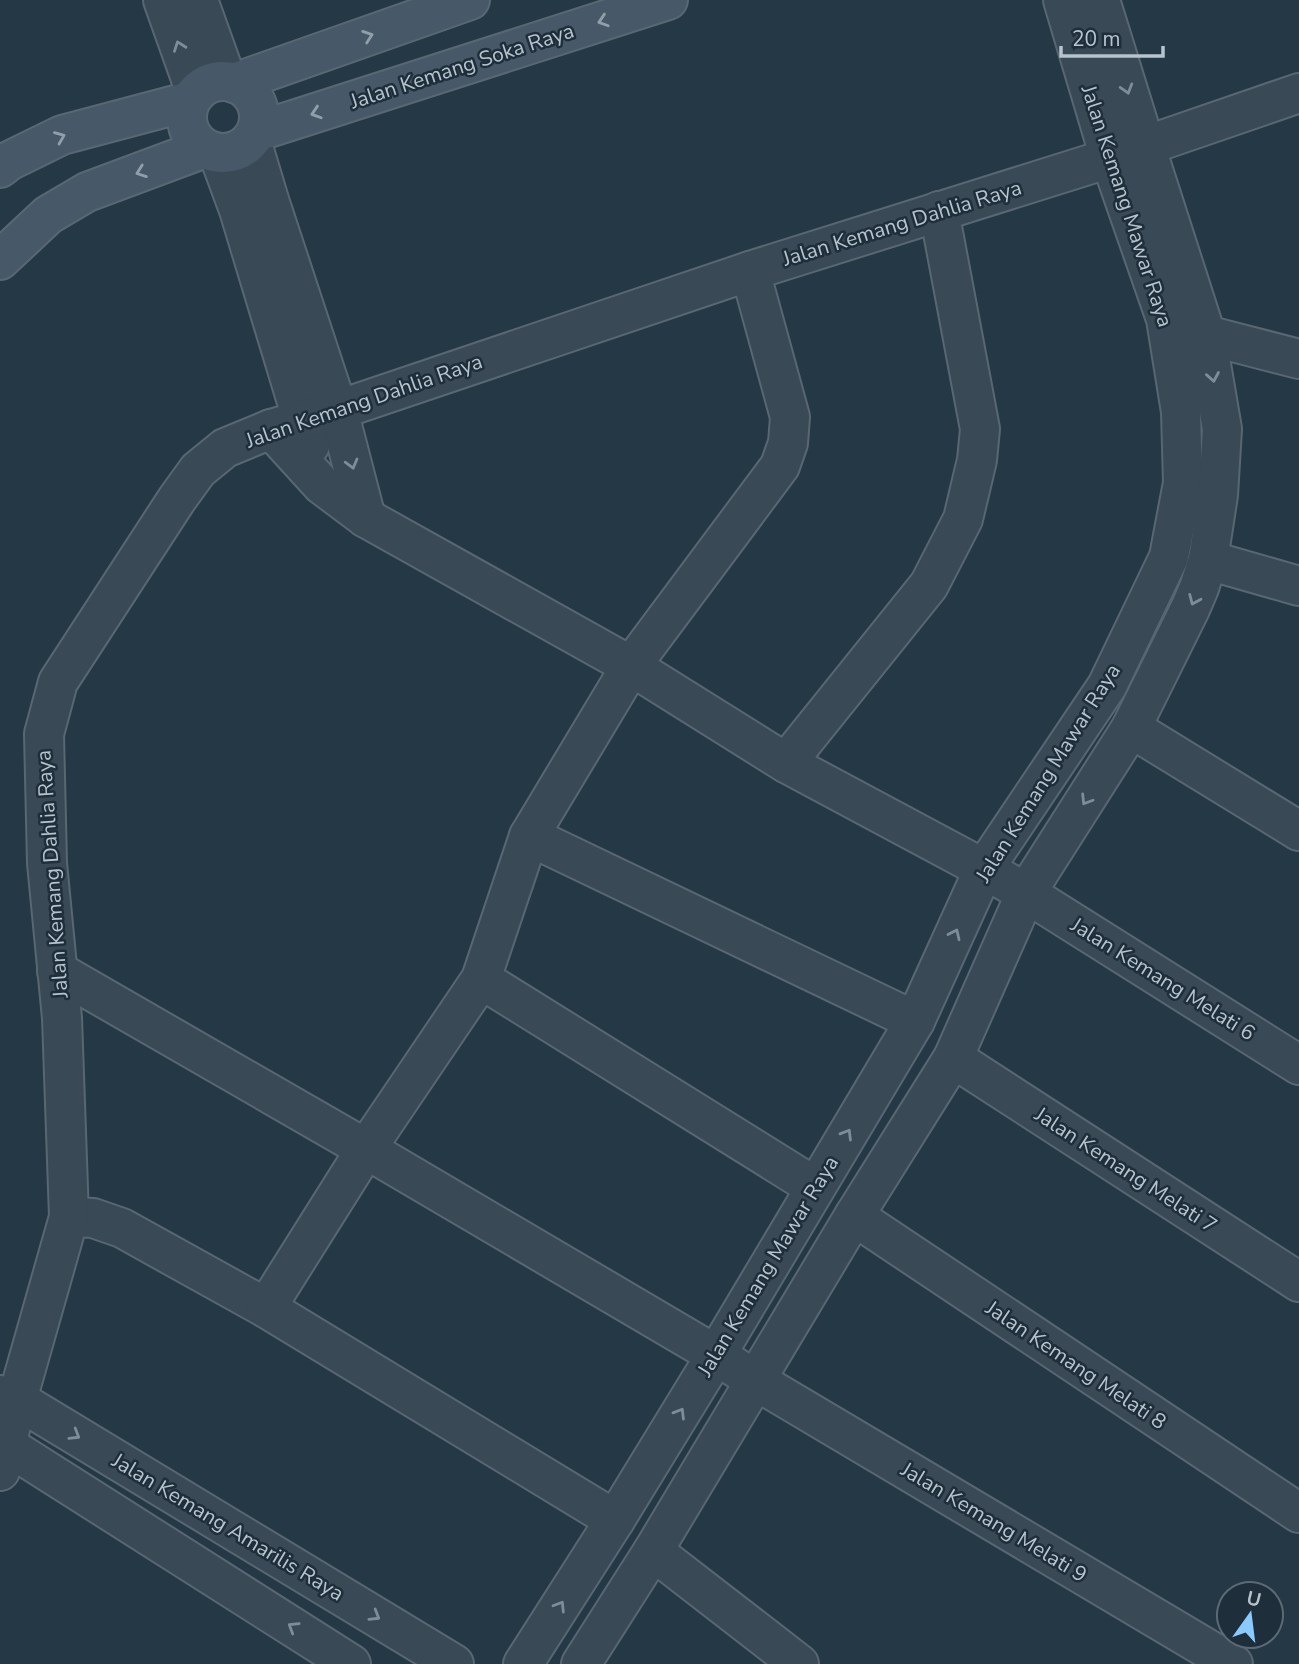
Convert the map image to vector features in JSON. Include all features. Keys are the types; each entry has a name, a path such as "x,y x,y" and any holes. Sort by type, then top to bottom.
{"street":[{"path":"163,0 212,90"},
{"path":"198,0 212,90"},
{"path":"0,168 62,135 212,90 470,0"},
{"name":"Jalan Kemang Soka Raya","path":"0,260 48,215 87,192 668,0"},
{"name":"Jalan Kemang Mawar Raya","path":"581,1664 653,1551 854,1216 953,1058 1026,893 1131,728 1190,610 1208,560 1218,495 1222,429 1206,335 1063,0"},
{"name":"Jalan Kemang Mawar Raya","path":"523,1664 716,1355 915,1021 984,869 1107,686 1169,558 1182,483 1181,412 1166,319 1127,151 1100,0"},
{"path":"245,89 258,108 259,120 232,143 194,139 188,128 187,114 212,90 245,89"},
{"name":"Jalan Kemang Dahlia Raya","path":"2,1454 8,1397 69,1217 62,1018 47,863 44,734 58,682 198,470 225,448 304,420 750,271 1127,151 1299,93"},
{"path":"232,143 273,213 304,420 366,518"},
{"path":"786,763 929,585 963,519 977,460 980,429 939,211"},
{"path":"266,1308 366,1149 481,979 529,836 631,666 780,466 788,443 790,417 750,271"},
{"path":"1206,335 1299,359"},
{"name":"Jalan Kemang Melati 6","path":"304,420 322,485 366,518 631,666 786,763 1026,893 1299,1065"},
{"path":"1208,560 1299,586"},
{"path":"1131,728 1299,831"},
{"path":"529,836 915,1021"},
{"name":"Jalan Kemang Melati 9","path":"57,971 716,1355 1233,1664"},
{"path":"481,979 815,1186"},
{"name":"Jalan Kemang Melati 7","path":"953,1058 1299,1282"},
{"name":"Jalan Kemang Melati 8","path":"854,1216 1299,1513"},
{"path":"69,1217 93,1218 122,1228 266,1308 615,1520"},
{"name":"Jalan Kemang Amarilis Raya","path":"8,1397 454,1664"},
{"path":"2,1454 351,1664"},
{"path":"653,1551 799,1664"}]}
